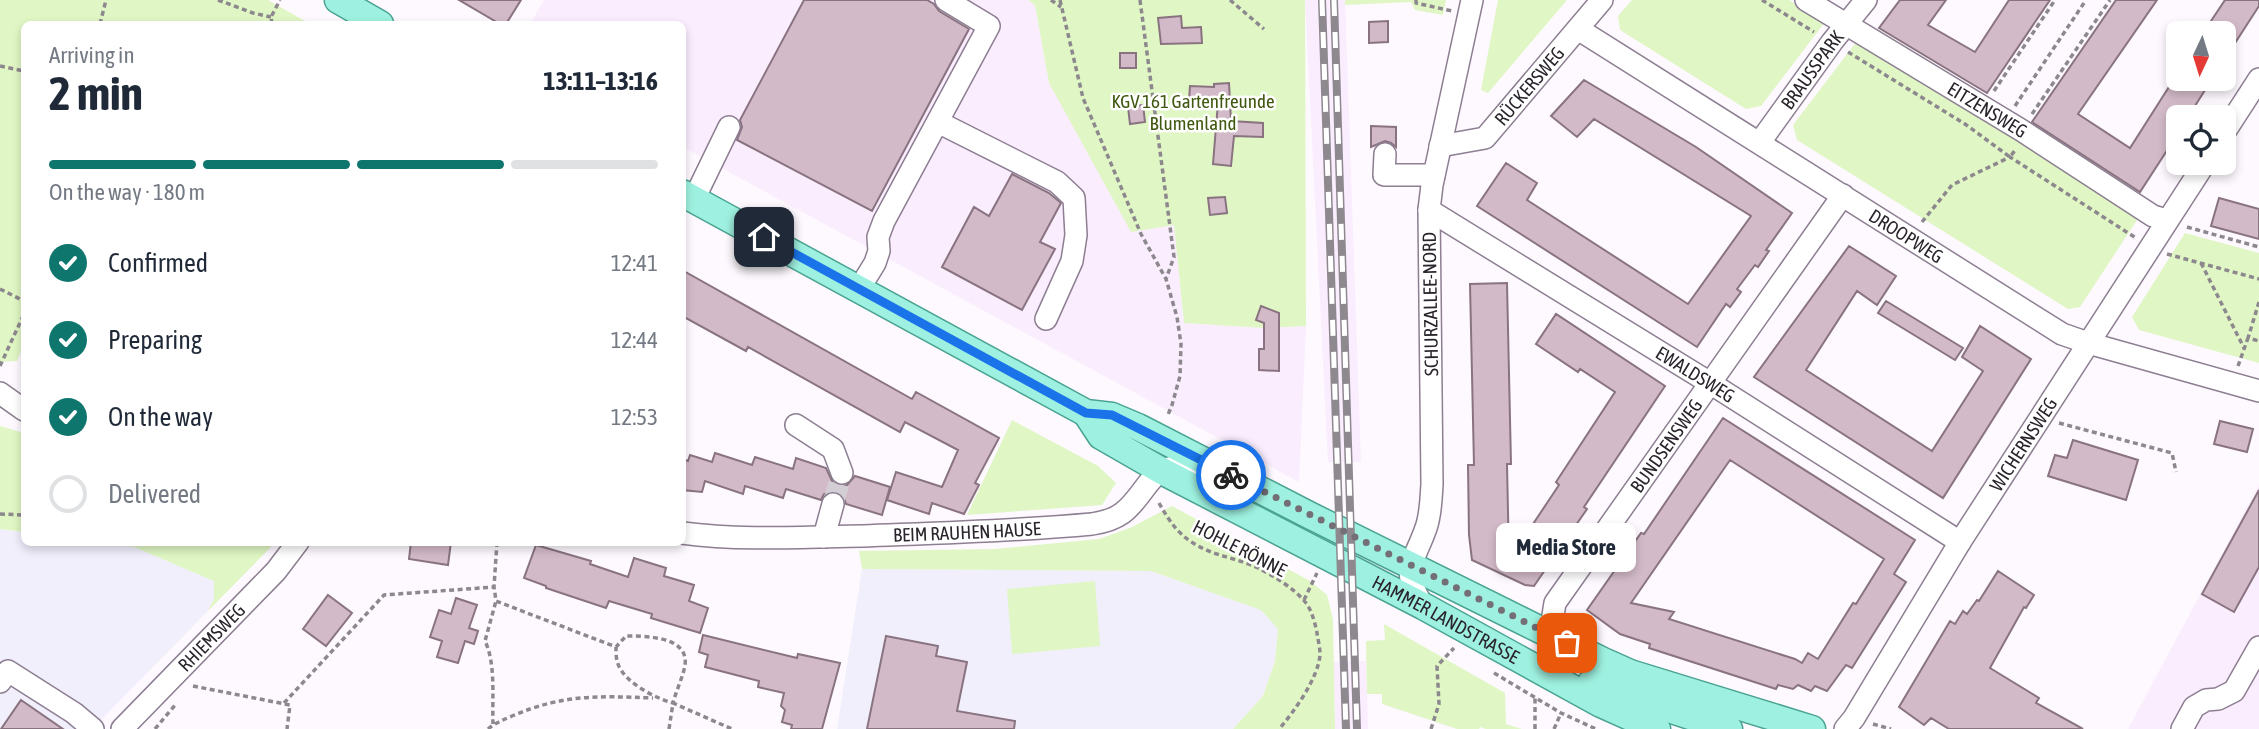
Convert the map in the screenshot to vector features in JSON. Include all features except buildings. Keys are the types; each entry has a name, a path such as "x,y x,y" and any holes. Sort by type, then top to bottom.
{"main road":[{"path":"338,0 375,21"},
{"path":"688,196 1086,413"},
{"name":"HAMMER LANDSTRASSE","path":"1086,413 1112,415 1630,673 1812,729"},
{"name":"HAMMER LANDSTRASSE","path":"1086,413 1101,436 1161,471 1423,606 1601,704 1657,729"},
{"path":"1519,659 1729,729"}],"street":[{"path":"859,289 875,263 879,251 878,237 884,221 989,26 946,0"},
{"name":"RÜCKERSWEG","path":"1440,146 1485,138 1602,0"},
{"name":"EITZENSWEG","path":"1806,0 2013,125 2166,222"},
{"name":"BRAUSSPARK","path":"1760,142 1832,42 1866,0"},
{"name":"SCHURZALLEE-NORD","path":"1410,565 1427,527 1432,484 1429,210 1470,7"},
{"name":"DROOPWEG","path":"1578,29 2062,334 2259,391"},
{"path":"2236,114 2259,79"},
{"path":"938,122 1057,182 1074,198 1076,235 1072,261 1046,319"},
{"path":"688,196 729,127"},
{"path":"1385,154 1384,174 1434,175"},
{"name":"WICHERNSWEG","path":"1845,729 1960,542 2197,175"},
{"name":"BUNDSENSWEG","path":"1549,634 1555,603 1843,195"},
{"name":"EWALDSWEG","path":"1429,210 1710,383 1960,542"},
{"path":"0,393 21,408"},
{"path":"796,425 833,449 842,473"},
{"path":"1161,471 1185,468 1229,474"},
{"name":"BEIM RAUHEN HAUSE","path":"686,534 759,538 824,537 998,531 1107,522 1125,512 1149,481 1161,471"},
{"path":"824,537 832,504"},
{"name":"RHIEMSWEG","path":"122,729 276,571 295,546"},
{"path":"1410,565 1409,575 1413,590 1423,606"},
{"path":"2182,729 2194,707 2234,691 2259,647"},
{"path":"0,682 8,671 74,713 93,729"}],"path":[{"path":"101,21 106,0"},
{"path":"218,0 271,17"},
{"path":"272,21 280,0"},
{"path":"1051,0 1061,7"},
{"path":"1060,0 1083,99 1141,234 1166,279 1179,331 1180,376 1172,405 1157,437"},
{"path":"1140,0 1174,257 1166,279"},
{"path":"1230,0 1264,29"},
{"path":"1416,0 1416,3 1470,7"},
{"path":"1762,0 1965,124 2010,157 2151,247 2160,252 2259,279"},
{"path":"1982,106 2055,0"},
{"path":"2013,125 2086,0"},
{"path":"2013,125 2110,0"},
{"path":"0,66 21,70"},
{"path":"1909,237 1952,185 2010,157"},
{"path":"2166,222 2259,247"},
{"path":"2201,263 2244,348"},
{"path":"0,289 21,300"},
{"path":"2232,383 2259,302"},
{"path":"0,366 21,320"},
{"path":"2248,338 2259,341"},
{"path":"2040,418 2172,453 2176,472"},
{"name":"HOHLE RÖNNE","path":"1159,503 1173,527 1192,543 1216,555 1259,568 1304,600"},
{"path":"0,514 21,515"},
{"path":"493,724 491,653 485,640 496,601 494,587 498,546"},
{"path":"1279,729 1291,716 1317,669 1320,653 1316,627 1310,608 1304,600 1313,582"},
{"path":"284,704 384,595 494,587"},
{"path":"496,601 616,647"},
{"path":"655,698 623,674 616,662 616,647 626,636 648,635 676,645 684,653 685,665 673,703 669,729"},
{"path":"1431,729 1439,704 1437,666 1454,648"},
{"path":"1489,670 1561,713 1597,729"},
{"path":"185,694 192,685 290,705 287,729"},
{"path":"488,729 493,724 523,712 564,699 593,696 655,698 732,729"},
{"path":"1535,698 1535,729"},
{"path":"155,729 177,703"},
{"path":"1554,729 1561,713"}],"shaded area":[{"path":"544,0 1028,0 1035,5 1049,83 1174,224 1184,323 1264,328 1306,326 1299,482 686,149 686,21 532,21"},
{"path":"1305,0 1345,0 1361,462 1328,462"},
{"path":"2259,485 2259,729 2128,729"},
{"path":"0,529 21,532 21,546 134,547 214,581 214,599 208,611 92,729 0,729"},
{"path":"862,569 1151,571 1262,610 1278,629 1275,661 1263,696 1233,729 837,729"},
{"path":"1366,661 1368,729 1335,729 1333,662"}],"green space":[{"path":"0,0 268,0 305,21 21,21 21,351 17,361 0,362"},
{"name":"KGV 161 Gartenfreunde Blumenland","path":"1028,0 1305,0 1306,326 1264,328 1184,323 1174,225 1131,232 1049,83 1035,5"},
{"path":"1345,0 1446,0 1443,15 1415,10 1411,2 1345,5"},
{"path":"1498,0 1567,0 1488,93 1481,90"},
{"path":"1632,0 1789,0 1825,22 1761,106 1746,109 1620,30 1618,16"},
{"path":"1857,41 2139,217 2080,307 2068,309 1797,140 1793,125"},
{"path":"2185,233 2259,253 2259,363 2139,330 2132,317"},
{"path":"1012,420 1098,466 1116,483 1102,505 967,515"},
{"path":"0,426 21,432 21,532 0,529"},
{"path":"1172,506 1310,581 1327,595 1333,619 1335,729 1233,729 1263,696 1275,661 1278,629 1261,610 1151,571 862,569 859,551 995,549 1099,539 1130,528"},
{"path":"126,546 272,546 208,611 214,599 214,581 134,547"},
{"path":"1095,581 1100,646 1012,654 1007,589"},
{"path":"1384,624 1505,693 1506,724 1522,729 1457,729 1382,704 1382,694 1367,694 1366,641 1385,640"}],"tunnel":[{"path":"833,504 842,473"}],"railway":[{"path":"1322,0 1346,729"},
{"path":"1334,0 1357,729"}],"way so far":[{"path":"1231,475 1567,643"}],"place":[{"name":"Media Store","path":"1567,643"}],"route":[{"path":"764,237 1086,413 1112,415 1231,475"}]}
